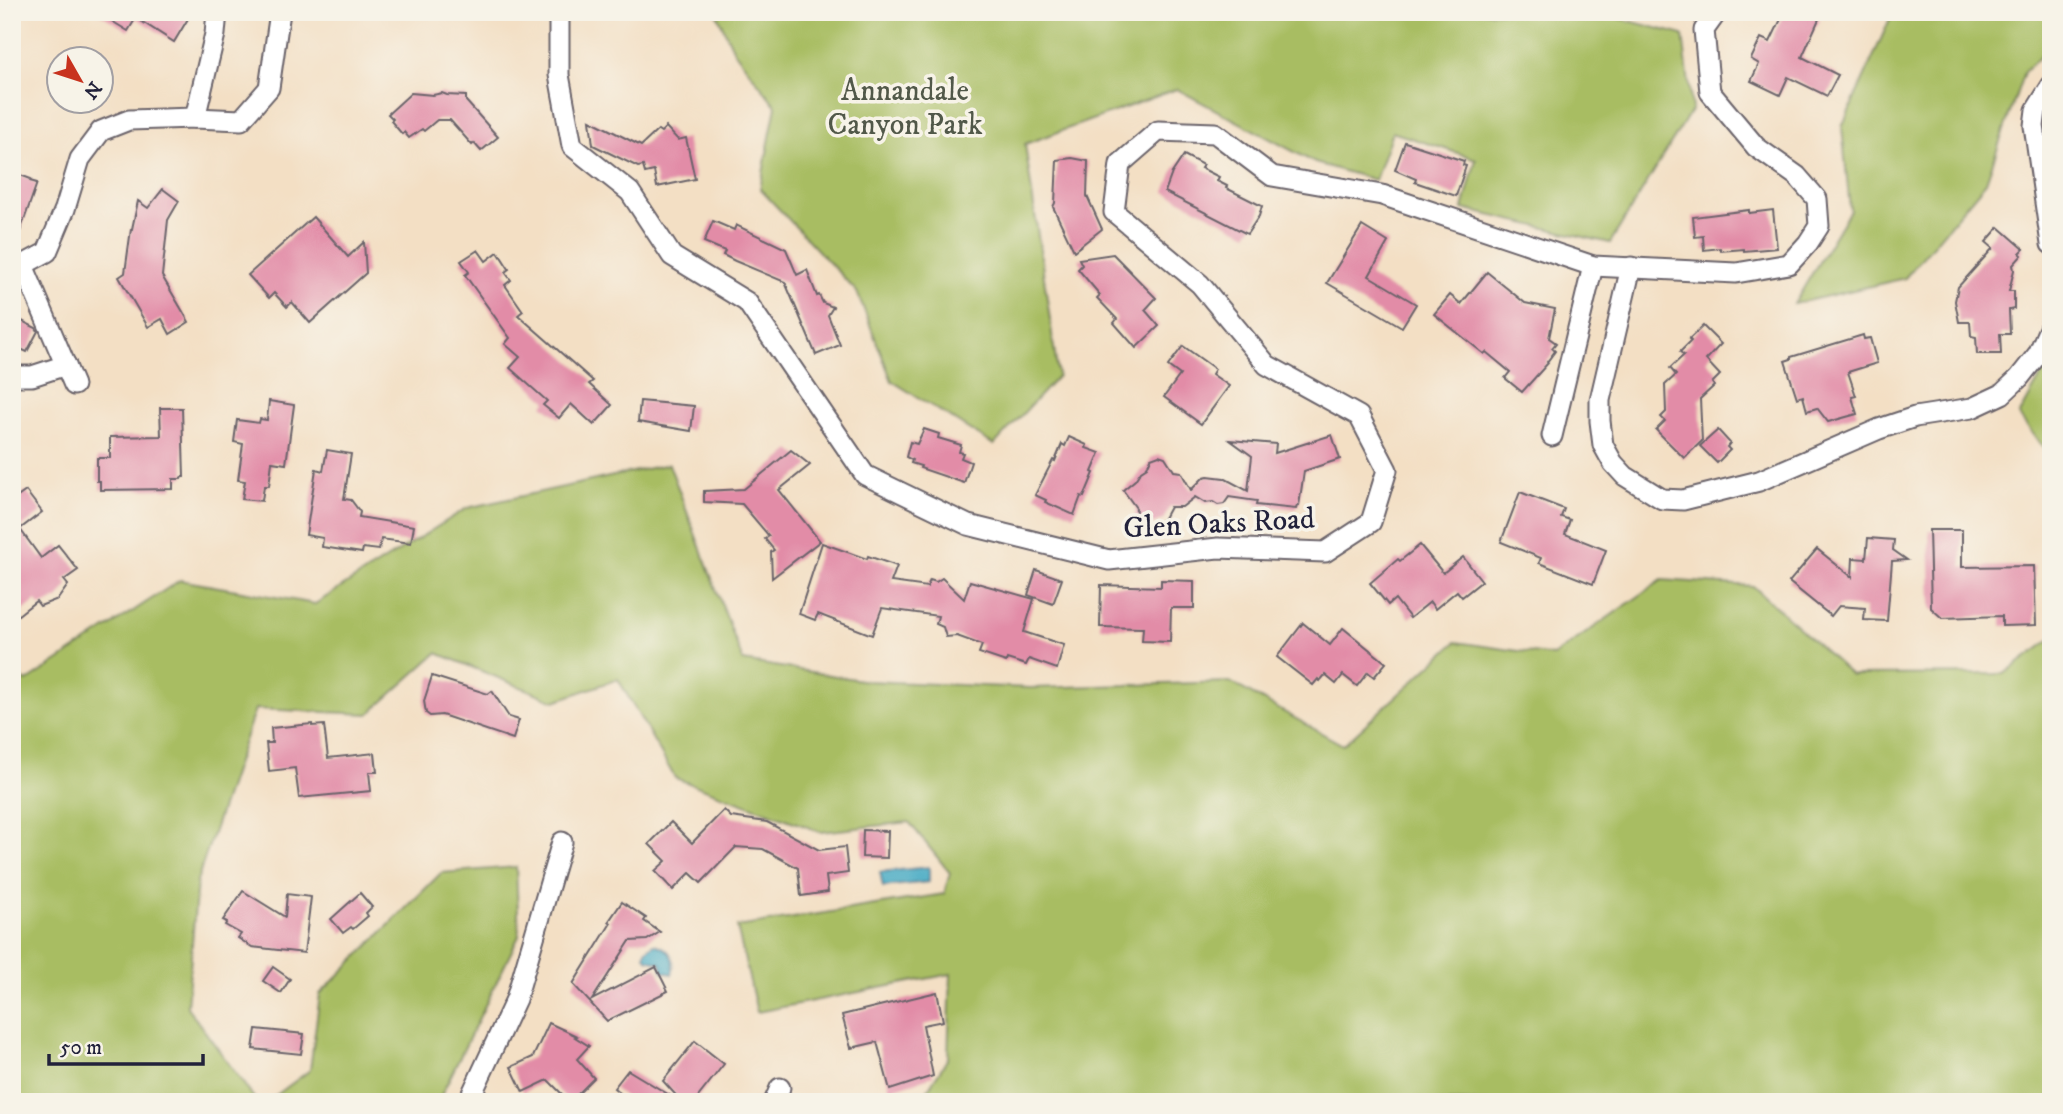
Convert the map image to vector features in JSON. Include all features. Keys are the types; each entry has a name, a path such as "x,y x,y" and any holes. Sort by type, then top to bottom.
{"street":[{"path":"195,118 215,34 217,12"},
{"path":"74,385 18,265 47,252 65,209 80,159 101,131 129,120 241,120 269,88 280,12"},
{"name":"Glen Oaks Road","path":"559,12 559,75 572,146 630,192 672,256 747,302 865,475 968,526 1109,560 1218,548 1325,552 1371,522 1387,470 1359,416 1267,365 1200,284 1114,212 1120,164 1158,131 1215,133 1272,177 1382,195 1593,266 1736,273 1789,264 1819,226 1817,199 1797,176 1756,147 1710,92 1704,30 1717,12"},
{"path":"2051,86 2036,110 2034,126 2051,244"},
{"path":"1552,436 1593,266"},
{"path":"1631,267 1600,400 1603,445 1613,463 1625,476 1662,499 1683,500 1759,481 1879,429 1915,417 1972,408 2002,394 2019,378 2038,354 2051,324"},
{"path":"12,376 32,376 66,365"},
{"path":"468,1102 516,999 562,842"}],"green space":[{"name":"Annandale Canyon Park","path":"716,12 1616,12 1618,18 1683,35 1692,109 1610,243 1463,209 1476,159 1392,132 1375,180 1315,163 1177,89 1025,144 1058,376 994,445 892,381 857,292 760,189 776,106 734,51"},
{"path":"1893,12 2051,12 2051,46 2024,72 1986,182 1905,278 1794,304 1850,210 1842,127"},
{"path":"2051,358 2051,457 2019,416"},
{"path":"669,464 743,661 867,681 1030,688 1230,682 1343,745 1456,642 1553,656 1662,580 1753,586 1851,675 2004,674 2051,639 2051,1102 920,1102 948,1058 951,974 757,1012 737,927 944,894 950,873 909,822 821,832 675,778 618,679 555,701 437,653 369,714 255,709 197,881 187,1007 257,1102 12,1102 12,671 26,682 180,580 315,604 467,508"},
{"path":"516,867 519,936 438,1102 267,1102 310,1070 320,994 441,873"}],"water":[{"path":"929,867 929,882 883,887 880,872"},
{"path":"654,944 670,954 672,974 663,972 661,963 647,959 646,950"}],"building":[{"path":"97,12 192,12 174,42 136,18 128,31"},
{"path":"1796,12 1805,12 1819,19 1802,57 1838,75 1827,96 1788,77 1780,95 1751,81 1759,64 1751,59 1761,38 1770,42 1784,13 1794,17"},
{"path":"411,93 466,96 466,101 498,137 481,151 474,143 472,145 450,120 437,120 424,131 422,129 409,138 404,132 402,134 388,114"},
{"path":"590,120 641,146 658,130 661,132 666,127 678,140 686,138 695,179 657,187 654,171 645,173 643,166 638,167 593,145"},
{"path":"1405,142 1464,161 1463,165 1466,166 1456,196 1415,182 1416,179 1395,170"},
{"path":"1184,155 1219,177 1217,181 1227,186 1226,188 1262,206 1247,234 1165,192 1172,173"},
{"path":"1072,158 1088,161 1087,196 1102,229 1074,251 1053,207 1057,160"},
{"path":"12,172 37,183 14,249 12,249"},
{"path":"163,189 179,201 168,220 162,276 189,322 170,334 162,319 148,327 119,277 125,273 138,201 148,208"},
{"path":"1749,210 1749,213 1773,210 1777,248 1704,250 1703,236 1695,237 1693,217"},
{"path":"313,217 348,257 364,242 366,273 310,323 292,302 287,307 274,293 269,298 248,275"},
{"path":"713,221 734,230 736,225 786,249 797,275 807,270 817,296 819,295 823,303 833,307 828,315 840,345 816,355 785,282 735,261 723,255 725,251 704,242"},
{"path":"1362,226 1388,242 1369,276 1416,304 1402,327 1327,283"},
{"path":"1999,227 2024,249 2013,265 2009,291 2014,291 2014,309 2009,310 2010,334 2000,334 2001,354 1977,354 1976,337 1971,336 1970,322 1959,322 1955,301 1958,287 1993,248 1986,242"},
{"path":"478,250 486,261 498,252 509,269 505,272 511,280 505,285 523,311 518,315 593,381 589,384 612,405 594,425 571,404 559,418 543,405 547,401 510,368 520,357 505,344 510,338 465,275 469,272 461,261"},
{"path":"1113,254 1156,298 1145,310 1159,326 1136,348 1114,323 1117,319 1097,298 1100,295 1078,269 1082,265 1079,259"},
{"path":"1487,272 1525,303 1555,309 1549,338 1556,343 1552,348 1555,351 1522,392 1505,378 1510,372 1434,314 1450,295 1461,304"},
{"path":"12,316 38,331 27,352 12,345"},
{"path":"1703,326 1721,344 1706,360 1720,375 1712,383 1714,386 1700,399 1702,441 1684,458 1656,430 1665,421 1661,417 1666,412 1665,385 1676,375 1670,368 1684,355 1680,352 1691,341 1689,339"},
{"path":"1863,335 1864,339 1870,338 1877,363 1848,372 1856,396 1852,397 1857,414 1828,422 1817,408 1807,411 1803,396 1797,398 1785,361"},
{"path":"1183,346 1215,369 1212,374 1229,386 1201,424 1164,397 1180,375 1168,366"},
{"path":"269,401 294,405 286,464 272,462 269,486 264,486 262,501 242,499 245,481 238,480 243,444 234,442 237,420 259,423 260,419 267,420"},
{"path":"640,401 694,406 691,431 638,422"},
{"path":"160,408 182,408 184,477 173,479 173,489 100,490 100,481 97,481 97,458 110,458 110,437 161,436"},
{"path":"924,429 939,434 938,438 961,445 961,458 971,462 964,483 920,468 921,466 911,463 912,460 906,457 910,442 917,444"},
{"path":"1718,430 1730,443 1727,447 1730,450 1717,463 1700,446"},
{"path":"1332,435 1340,459 1304,471 1299,506 1296,509 1256,505 1257,501 1229,497 1224,504 1218,505 1213,502 1205,503 1195,497 1182,507 1170,507 1163,520 1148,526 1145,521 1135,517 1136,508 1123,490 1147,467 1151,458 1159,455 1165,457 1174,471 1181,472 1191,490 1208,476 1224,478 1248,491 1252,456 1230,440 1276,444 1275,453"},
{"path":"1069,437 1100,453 1084,497 1081,496 1074,515 1035,495 1062,444 1065,446"},
{"path":"327,450 351,454 344,499 351,500 360,512 359,517 414,526 411,543 381,539 379,550 363,548 362,553 322,547 323,538 306,535 316,469 323,471"},
{"path":"791,450 810,465 779,490 820,541 772,578 771,552 774,550 765,539 769,536 742,504 704,502 704,491 744,489"},
{"path":"26,491 42,512 20,529 41,558 58,545 78,570 64,580 68,585 58,599 40,606 36,601 12,620 12,501"},
{"path":"1520,492 1564,509 1561,517 1570,520 1565,534 1606,550 1593,584 1539,563 1541,558 1501,542"},
{"path":"1929,530 1962,530 1962,567 2034,566 2036,625 2002,626 2002,616 1942,618 1931,608"},
{"path":"1868,538 1894,540 1893,550 1907,560 1892,561 1887,621 1864,620 1865,608 1839,606 1831,616 1789,582 1817,549 1852,577 1853,558 1866,559"},
{"path":"822,543 867,559 868,556 897,566 891,582 927,587 930,580 936,582 942,578 964,599 970,581 1034,599 1024,632 1064,645 1057,669 1029,659 1026,665 979,653 982,645 957,636 946,637 943,627 936,624 938,616 882,608 872,635 818,614 815,620 799,614"},
{"path":"1420,545 1443,573 1463,557 1482,581 1462,597 1457,591 1435,609 1430,602 1410,618 1395,599 1388,605 1370,583 1398,559 1400,561"},
{"path":"1036,570 1062,579 1053,604 1028,595"},
{"path":"1161,580 1194,581 1194,608 1171,608 1170,642 1142,641 1143,628 1100,627 1101,585 1161,587"},
{"path":"1303,623 1330,645 1343,628 1386,663 1374,677 1368,672 1357,686 1343,675 1336,684 1325,675 1313,685 1277,657"},
{"path":"432,676 488,694 492,691 509,717 519,720 513,739 442,715 430,716 426,713 424,701"},
{"path":"324,725 328,758 375,753 377,772 369,772 371,791 299,798 295,768 269,771 266,743 272,743 271,728"},
{"path":"724,810 731,817 767,822 819,850 845,847 848,873 826,876 828,892 801,896 798,868 763,849 736,847 701,883 690,873 673,890 655,871 666,861 649,844 671,822 692,843"},
{"path":"863,830 888,831 887,858 862,857"},
{"path":"243,891 285,917 287,894 311,897 304,953 252,947 238,938 241,934 225,925 227,922 223,920"},
{"path":"360,893 372,907 366,913 368,916 353,929 351,927 343,933 331,919"},
{"path":"622,902 646,918 644,921 660,932 647,940 630,941 592,1000 656,967 668,991 607,1021 573,984"},
{"path":"273,967 290,979 281,993 263,981"},
{"path":"937,992 943,1021 923,1025 933,1076 890,1090 877,1042 851,1048 842,1015"},
{"path":"549,1023 577,1036 575,1037 589,1046 577,1059 594,1078 570,1102 548,1080 523,1092 511,1067 533,1057"},
{"path":"256,1029 304,1034 301,1054 253,1049"},
{"path":"695,1041 724,1064 694,1102 682,1102 663,1081"},
{"path":"628,1070 681,1102 631,1102 614,1088"}]}
